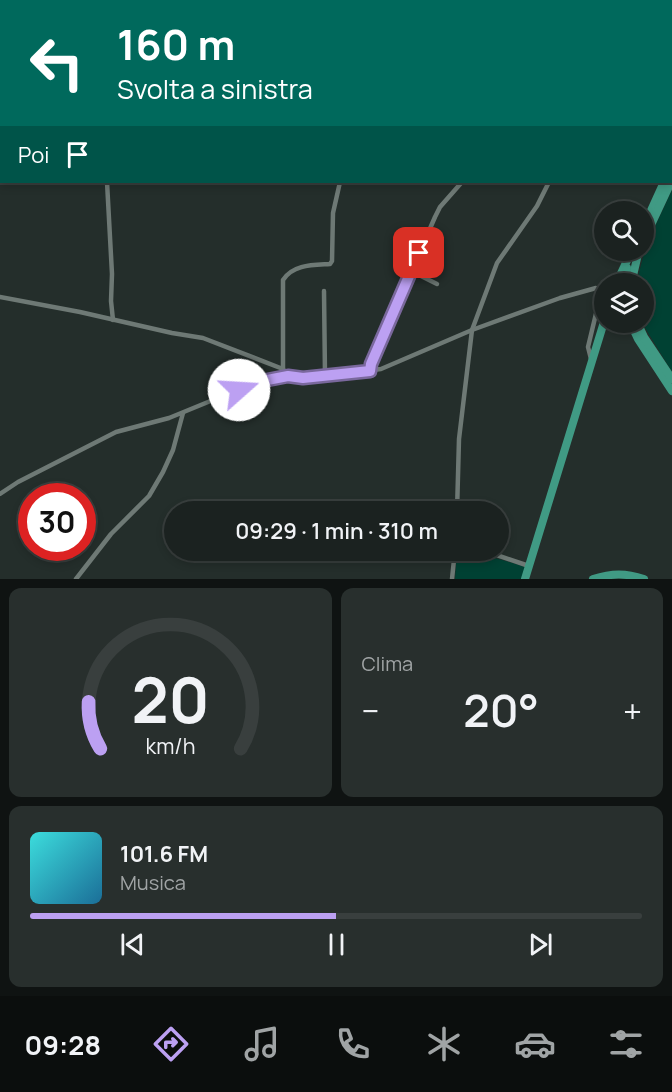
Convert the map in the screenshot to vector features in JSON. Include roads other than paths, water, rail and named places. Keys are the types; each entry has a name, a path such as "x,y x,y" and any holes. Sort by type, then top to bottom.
{"highway":[{"path":"654,204 664,183"},
{"path":"654,219 671,183"},
{"path":"525,579 601,333"},
{"path":"635,333 672,391"},
{"path":"642,333 672,379"},
{"path":"593,579 608,574 627,573 644,579"}],"street":[{"path":"107,183 113,320"},
{"path":"283,369 283,280 289,273 302,267 330,264 332,261 333,213 340,183"},
{"path":"370,371 371,364 440,207 461,183"},
{"path":"457,501 459,439 472,330 497,262 537,206 548,183"},
{"path":"411,271 437,284"},
{"path":"0,494 18,482 116,432 183,413 257,382 288,376 303,378 381,369 472,330 560,298 596,288 599,290 600,297 588,348 592,364"},
{"path":"324,291 325,376"},
{"path":"0,297 203,338 283,369 288,376"},
{"path":"76,579 111,534 149,496 173,450 183,413"},
{"path":"509,559 529,566"},
{"path":"452,579 454,561"}]}
